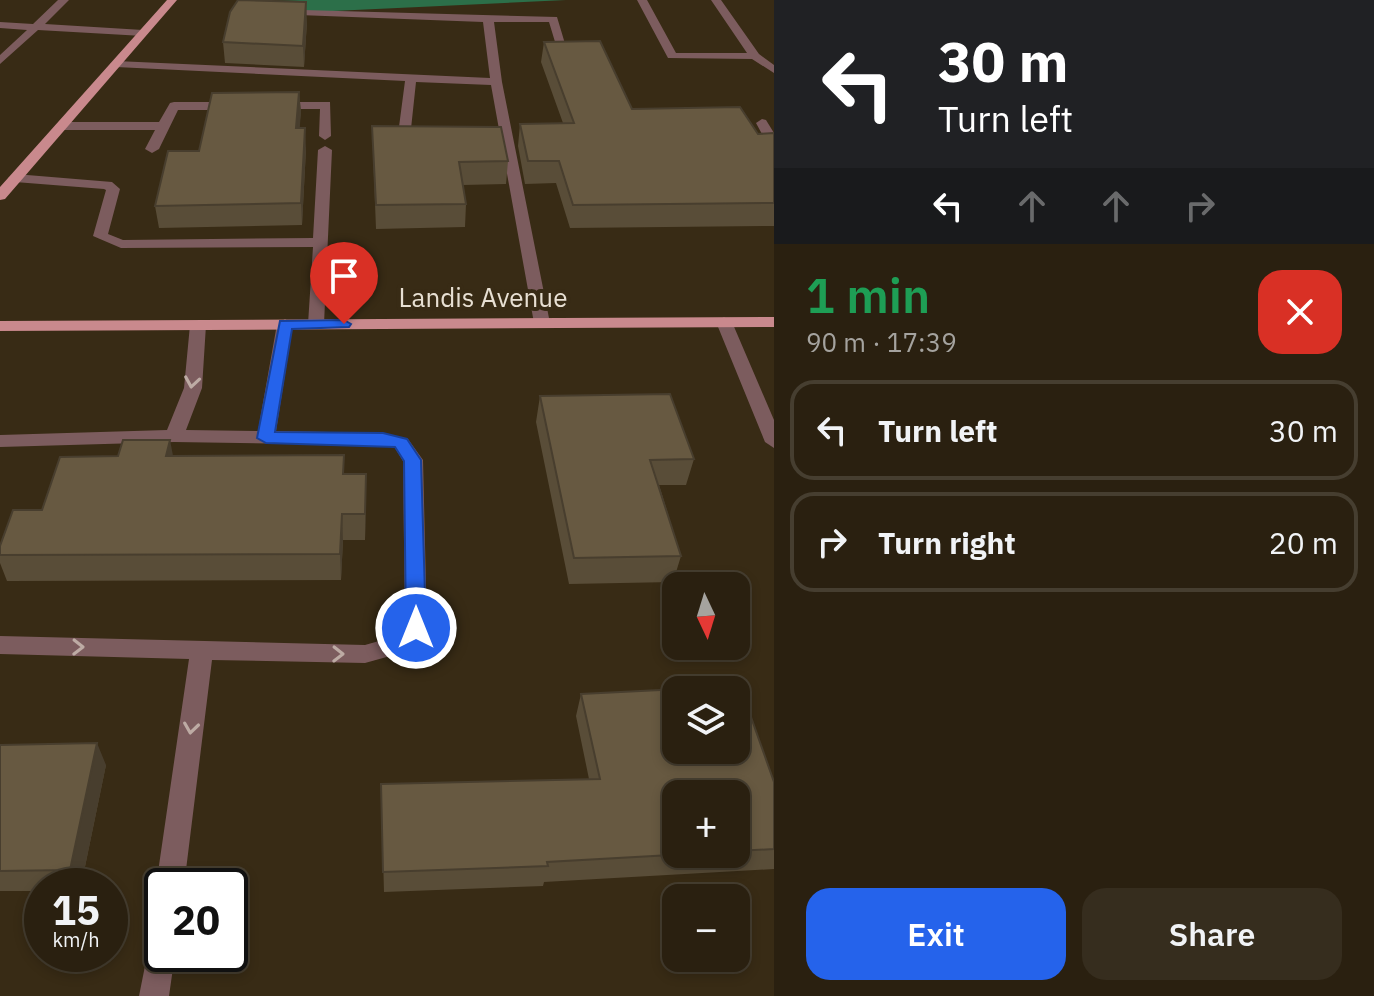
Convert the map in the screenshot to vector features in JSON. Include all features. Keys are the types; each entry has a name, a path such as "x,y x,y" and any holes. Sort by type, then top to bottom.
{"main road":[{"path":"0,196 172,0"},
{"name":"Landis Avenue","path":"0,326 774,322"}],"street":[{"path":"0,61 64,0"},
{"path":"642,0 672,56 755,56"},
{"path":"716,0 755,56 774,70"},
{"path":"303,13 553,19 565,55"},
{"path":"488,19 500,143 542,323"},
{"path":"0,25 143,33"},
{"path":"116,64 496,82"},
{"path":"411,78 403,142 433,142"},
{"path":"265,106 326,105 316,324"},
{"path":"152,149 174,106 250,106"},
{"path":"762,123 774,144"},
{"path":"61,126 163,126"},
{"path":"15,178 107,185 113,189 100,236 121,244 320,242"},
{"path":"724,322 774,442"},
{"path":"266,438 285,324"},
{"path":"174,436 193,388 198,325"},
{"path":"0,441 174,436 383,439 401,443 413,460 416,628 393,646 365,654 0,645"},
{"path":"172,868 202,650"},
{"path":"154,996 157,972"}],"green space":[{"path":"566,0 269,14 247,2"}],"building":[{"path":"238,0 306,2 303,46 223,42 230,12"},
{"path":"600,41 632,109 740,107 758,134 774,133 774,203 573,205 559,161 528,161 520,124 574,123 544,42"},
{"path":"299,92 296,128 305,128 301,203 155,206 168,151 199,151 212,93"},
{"path":"372,126 501,127 508,161 459,162 466,204 376,205"},
{"path":"670,394 694,459 650,460 681,556 574,558 540,396"},
{"path":"123,440 170,440 166,456 344,455 343,474 366,474 365,514 342,514 340,554 0,555 0,546 13,510 42,510 60,457 118,456"},
{"path":"662,690 662,764 750,764 750,714 774,782 774,849 750,850 750,780 662,780 662,856 547,862 548,866 383,872 381,784 600,779 581,694"},
{"path":"97,743 70,868 0,871 0,745"}],"route":[{"path":"344,324 285,324 266,438 383,439 401,443 413,460 416,628"}]}
